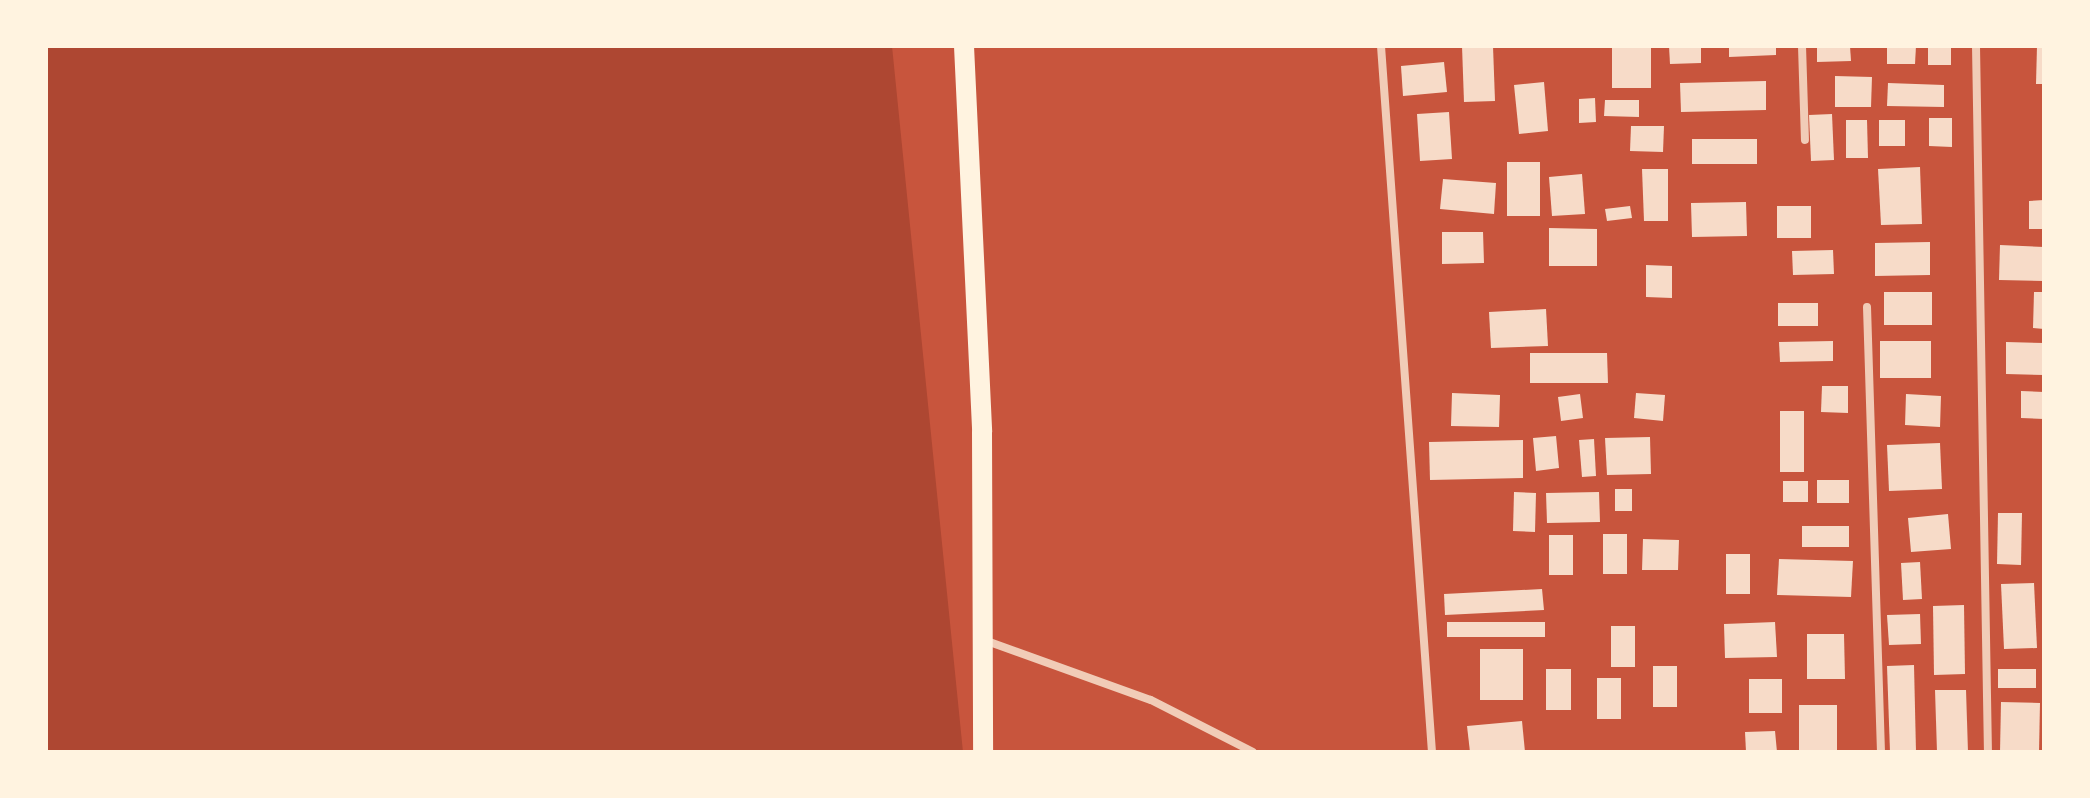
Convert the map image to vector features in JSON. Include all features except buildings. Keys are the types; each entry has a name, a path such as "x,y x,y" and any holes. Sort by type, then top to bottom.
{"main road":[{"path":"964,46 982,432 983,752"}],"street":[{"path":"1381,46 1432,752"},
{"path":"1802,46 1805,140"},
{"path":"1976,46 1988,752"},
{"path":"1867,307 1881,752"},
{"path":"983,639 1151,700 1253,752"}],"shaded area":[{"path":"46,46 892,46 963,752 46,752"}]}
